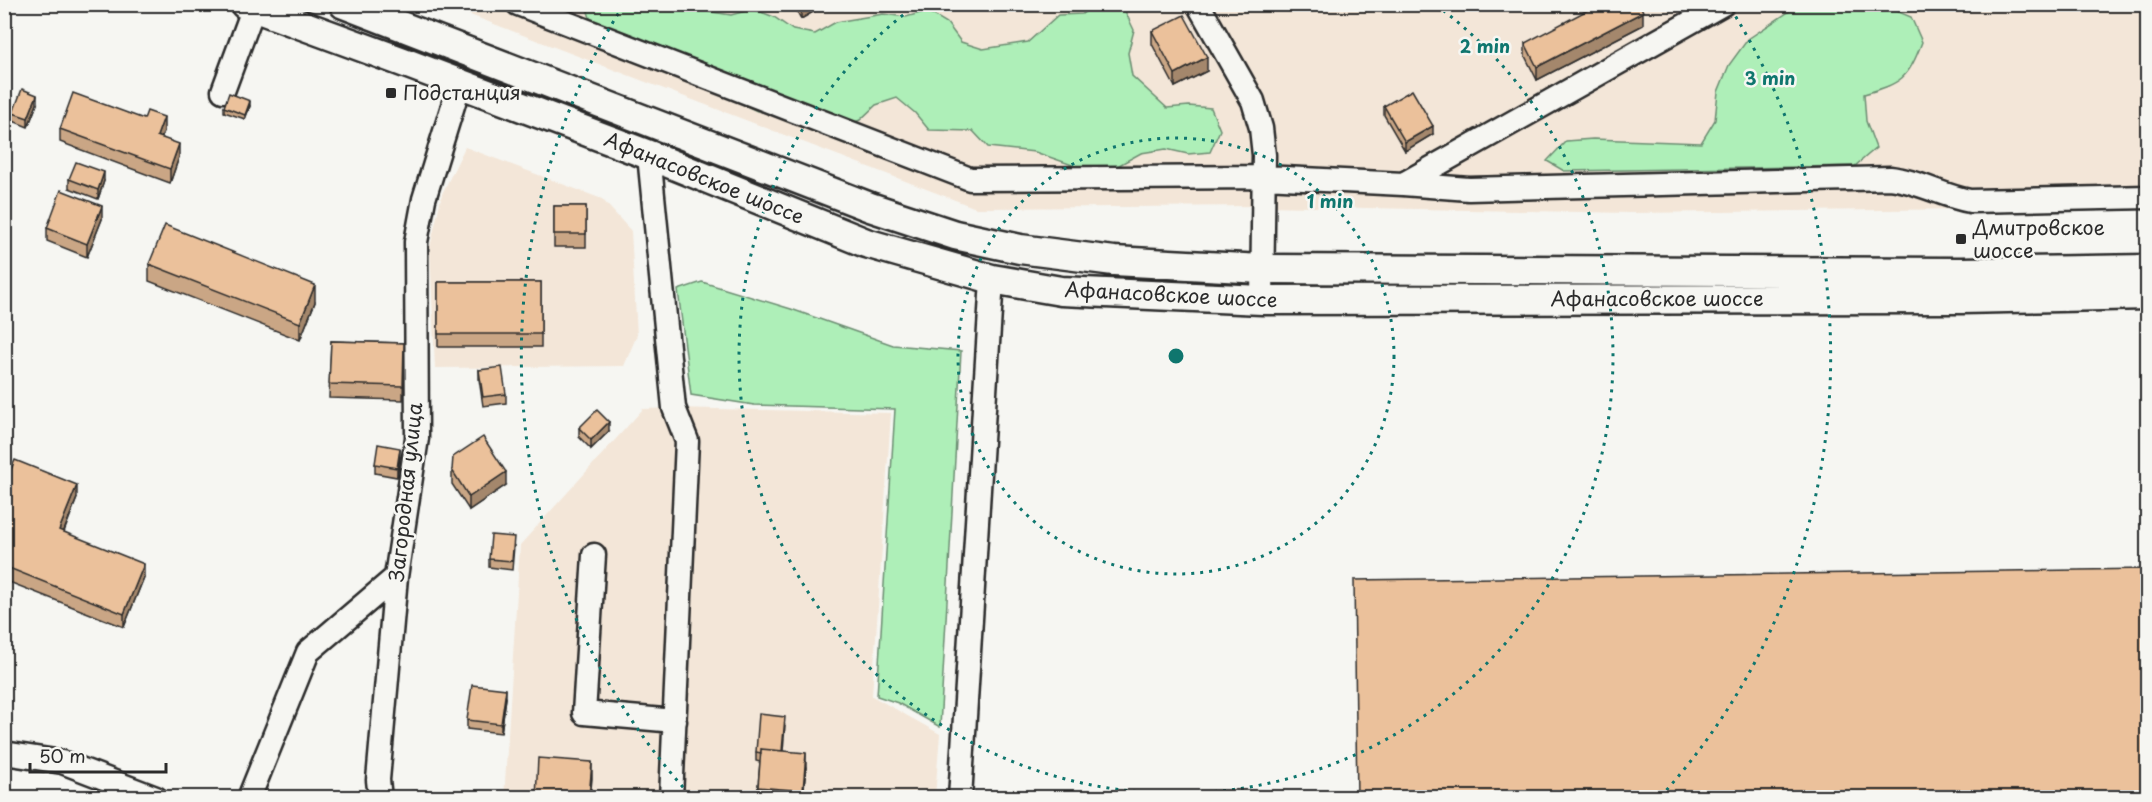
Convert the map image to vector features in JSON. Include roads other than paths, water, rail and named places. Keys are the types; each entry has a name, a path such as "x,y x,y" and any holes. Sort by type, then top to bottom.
{"main road":[{"name":"Афанасовское шоссе","path":"344,4 870,207 955,235 1020,249 1113,261 1262,269 1961,272 2148,268"},
{"name":"Афанасовское шоссе","path":"249,6 649,155 866,243 992,279 1061,291 1262,300 1962,299 2148,296"}],"street":[{"path":"518,4 970,179 1264,177 1469,189 1890,178 1909,180 1953,198 1970,201 2148,197"},
{"path":"1198,4 1253,101 1261,128 1264,155 1262,300"},
{"path":"1403,184 1723,4"},
{"path":"223,91 249,6"},
{"name":"Загородная улица","path":"380,798 378,780 396,577 417,438 416,242 424,199 460,83"},
{"path":"649,155 674,408 687,441 671,798"},
{"path":"960,798 992,279"},
{"path":"594,555 584,713 675,721"},
{"path":"249,798 308,652 396,577"},
{"path":"4,753 62,762 156,798"}],"place":[{"name":"Подстанция","path":"391,93"},
{"name":"Дмитровское шоссе","path":"1961,239"}]}
